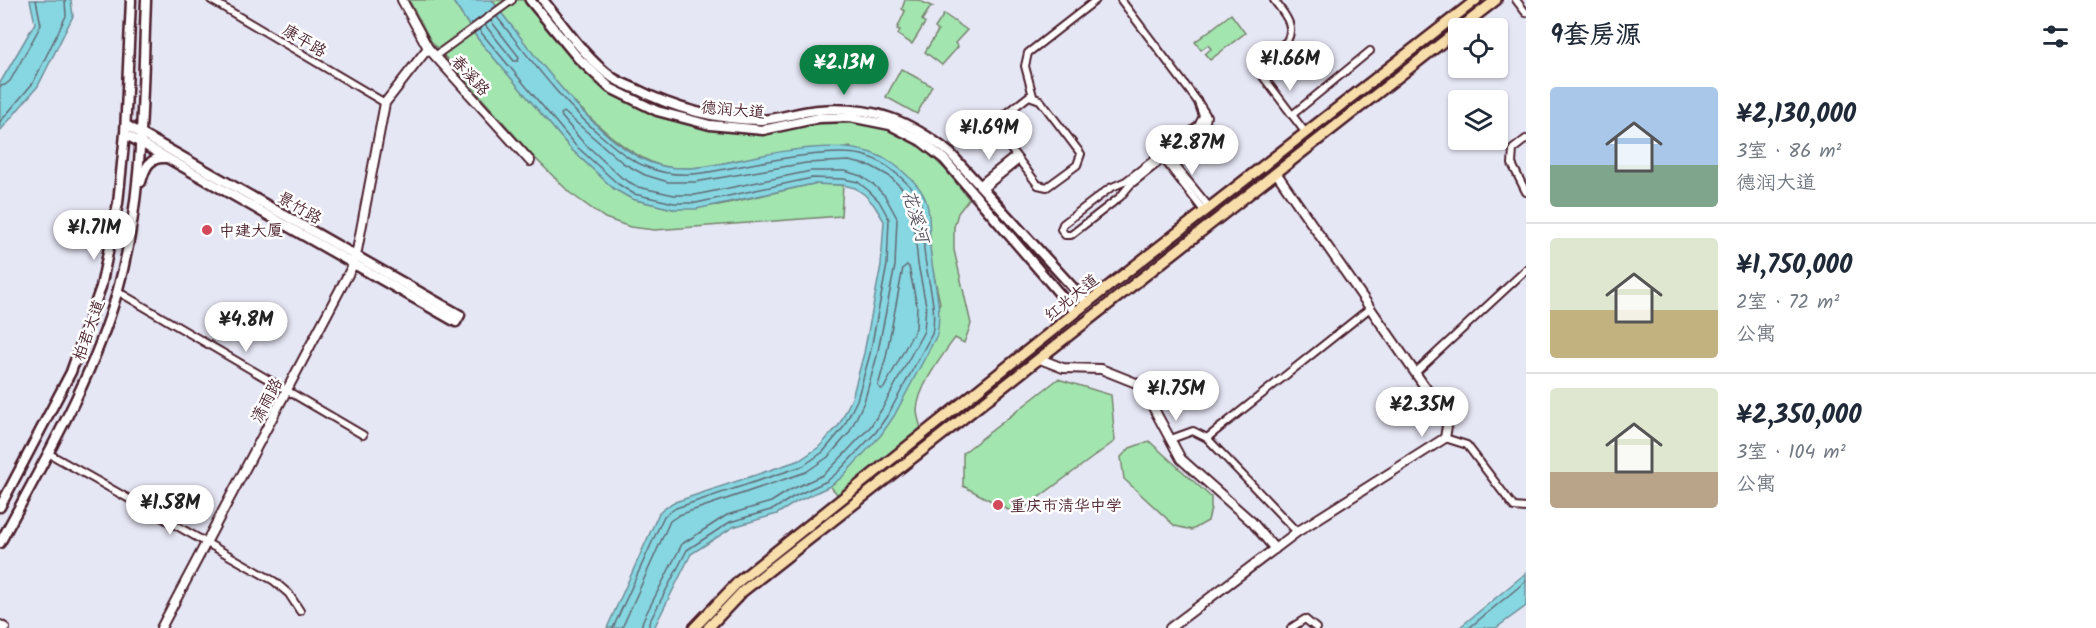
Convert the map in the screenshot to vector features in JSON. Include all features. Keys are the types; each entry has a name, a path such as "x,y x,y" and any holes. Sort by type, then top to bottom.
{"main road":[{"name":"柏君大道","path":"0,507 63,389 90,323 109,255 118,203 126,129 131,0"},
{"name":"柏君大道","path":"0,543 48,453 97,352 117,291 135,202 146,0"},
{"name":"德润大道","path":"530,0 578,58 610,88 657,111 710,125 763,129 819,118 850,117 890,125 921,141 944,159 1076,313"},
{"name":"德润大道","path":"543,0 585,52 614,78 661,102 709,116 762,120 818,110 849,109 892,117 926,134 950,153 1087,303"},
{"name":"红光大道","path":"694,628 739,580 1087,303 1476,0"},
{"name":"红光大道","path":"1473,18 1494,1"},
{"name":"红光大道","path":"708,628 743,591 1448,38"},
{"name":"景竹路","path":"126,129 140,133 354,260"},
{"name":"景竹路","path":"126,129 140,143 458,318"},
{"path":"135,202 146,166 154,159 167,158"},
{"path":"63,389 70,384 75,386 72,405"}],"street":[{"name":"康平路","path":"211,0 385,104"},
{"name":"春溪路","path":"402,0 428,48 530,161"},
{"path":"435,56 512,0"},
{"path":"1033,96 1026,98 999,122 998,135 1038,184 1044,187 1050,186 1077,165 1081,158 1079,150 1040,100 1033,96 1025,66 1028,53 1096,0"},
{"path":"1121,0 1207,113 1206,122 1201,129 1164,155 1126,181 1110,188 1063,224 1061,230 1065,235 1071,235 1120,197 1164,155"},
{"path":"1274,0 1290,22 1290,36 1287,41 1255,66 1305,132"},
{"path":"1516,0 1526,13"},
{"name":"潇雨路","path":"161,628 354,260 385,104 428,48"},
{"path":"1292,115 1370,51"},
{"path":"1526,139 1513,149 1512,164 1526,192"},
{"path":"1164,155 1207,209"},
{"path":"981,187 1017,158"},
{"path":"1170,628 1297,532 1445,438 1448,420 1277,174"},
{"path":"1415,373 1526,270"},
{"path":"117,291 363,435"},
{"path":"1207,438 1370,308"},
{"path":"1040,359 1063,368 1101,369 1141,385 1181,459 1252,522 1275,549"},
{"path":"1171,439 1193,431 1207,438 1297,532"},
{"path":"1445,438 1467,445 1514,507 1526,508"},
{"path":"48,453 274,581 288,594 300,611"},
{"path":"1291,628 1305,619 1316,628"},
{"path":"0,625 5,628"}],"green space":[{"path":"409,0 452,0 478,39 571,149 614,189 632,199 673,209 719,205 813,184 843,185 841,216 655,230 630,227 605,218 570,193 533,156 431,41"},
{"path":"492,0 523,0 575,61 609,90 657,115 710,129 763,132 820,122 850,122 889,130 919,145 945,169 969,199 958,213 954,227 954,250 971,324 964,343 955,338 926,382 918,401 917,410 921,429 838,495 830,486 842,477 940,303 931,262 928,213 850,147 784,153 691,168 673,168 650,161 624,146 572,100 525,46"},
{"path":"905,0 918,0 933,7 922,20 925,23 912,44 898,35 900,30 897,29 905,11 902,9"},
{"path":"944,14 967,30 955,43 958,47 942,65 925,52 938,31 935,28"},
{"path":"1231,14 1245,33 1210,60 1205,54 1211,49 1208,45 1201,50 1195,42"},
{"path":"901,69 932,86 917,114 886,97"},
{"path":"1058,379 1111,395 1115,441 1016,514 963,486 963,453"},
{"path":"1149,441 1211,497 1208,521 1192,530 1175,526 1124,479 1121,457 1130,448"}],"water":[{"path":"30,0 71,0 73,16 38,86 0,131 0,83 35,23"},
{"name":"花溪河","path":"452,0 492,0 540,62 583,112 616,142 649,162 670,167 692,168 797,149 820,147 864,151 883,158 900,169 914,181 926,202 939,324 937,335 894,416 881,435 842,477 830,486 777,514 733,527 691,554 654,628 607,628 659,513 672,503 800,460 819,447 839,425 852,398 864,353 881,265 884,221 865,195 855,188 843,185 813,184 696,209 673,209 632,199 614,189 571,149 478,39"},
{"path":"1526,573 1526,606 1496,628 1459,628"}],"place":[{"name":"中建大厦","path":"207,230"},
{"name":"重庆市清华中学","path":"998,505"}]}
